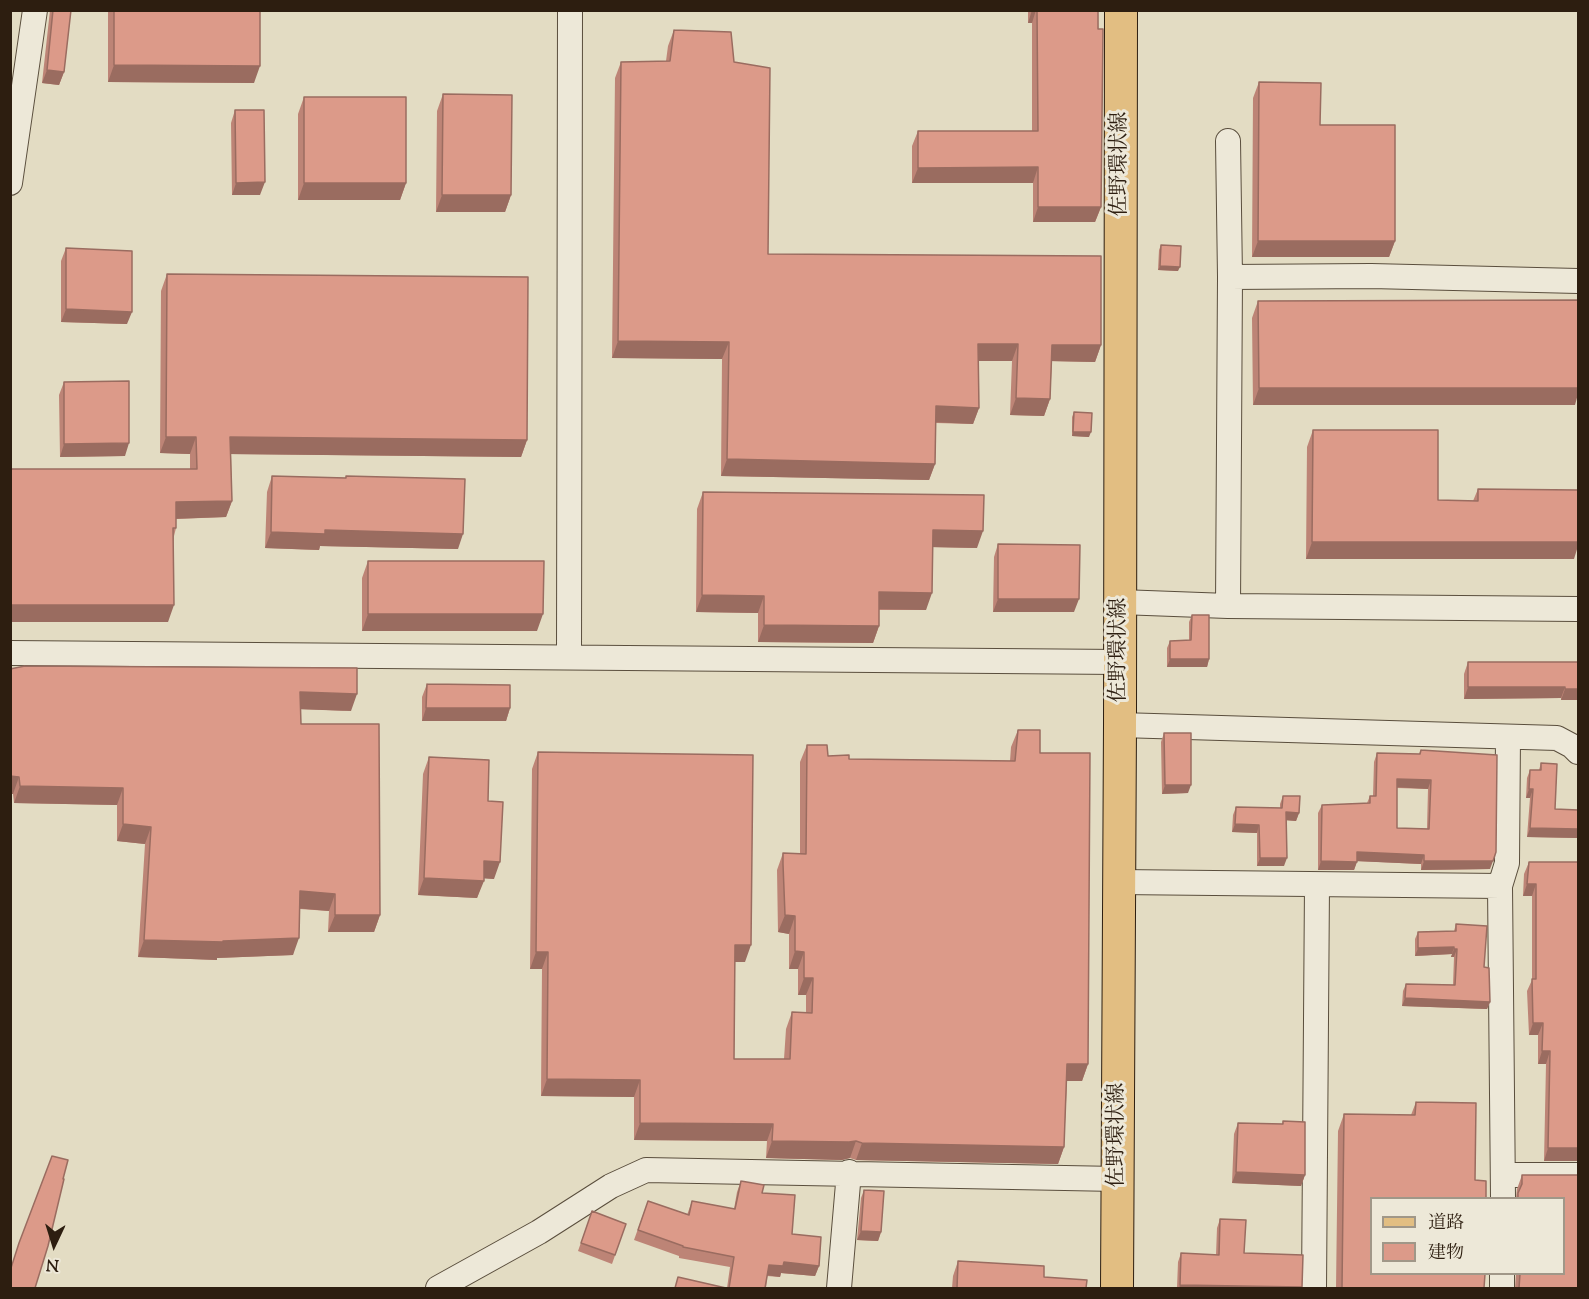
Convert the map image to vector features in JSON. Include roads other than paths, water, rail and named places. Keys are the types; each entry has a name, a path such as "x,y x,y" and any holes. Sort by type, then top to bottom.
{"main road":[{"name":"佐野環状線","path":"1117,1288 1121,10"}],"street":[{"path":"10,183 35,10"},
{"path":"568,657 570,10"},
{"path":"1228,141 1230,277 1228,606"},
{"path":"1230,277 1371,276 1578,281"},
{"path":"1120,602 1228,606 1578,609"},
{"path":"10,654 1120,662"},
{"path":"1120,725 1557,738 1578,752"},
{"path":"1508,737 1506,863 1500,886 1503,1187 1578,1174"},
{"path":"1119,882 1500,886"},
{"path":"1314,1288 1317,885"},
{"path":"438,1288 539,1232 611,1186 646,1170 849,1172 1117,1179"},
{"path":"839,1288 849,1172"}]}
